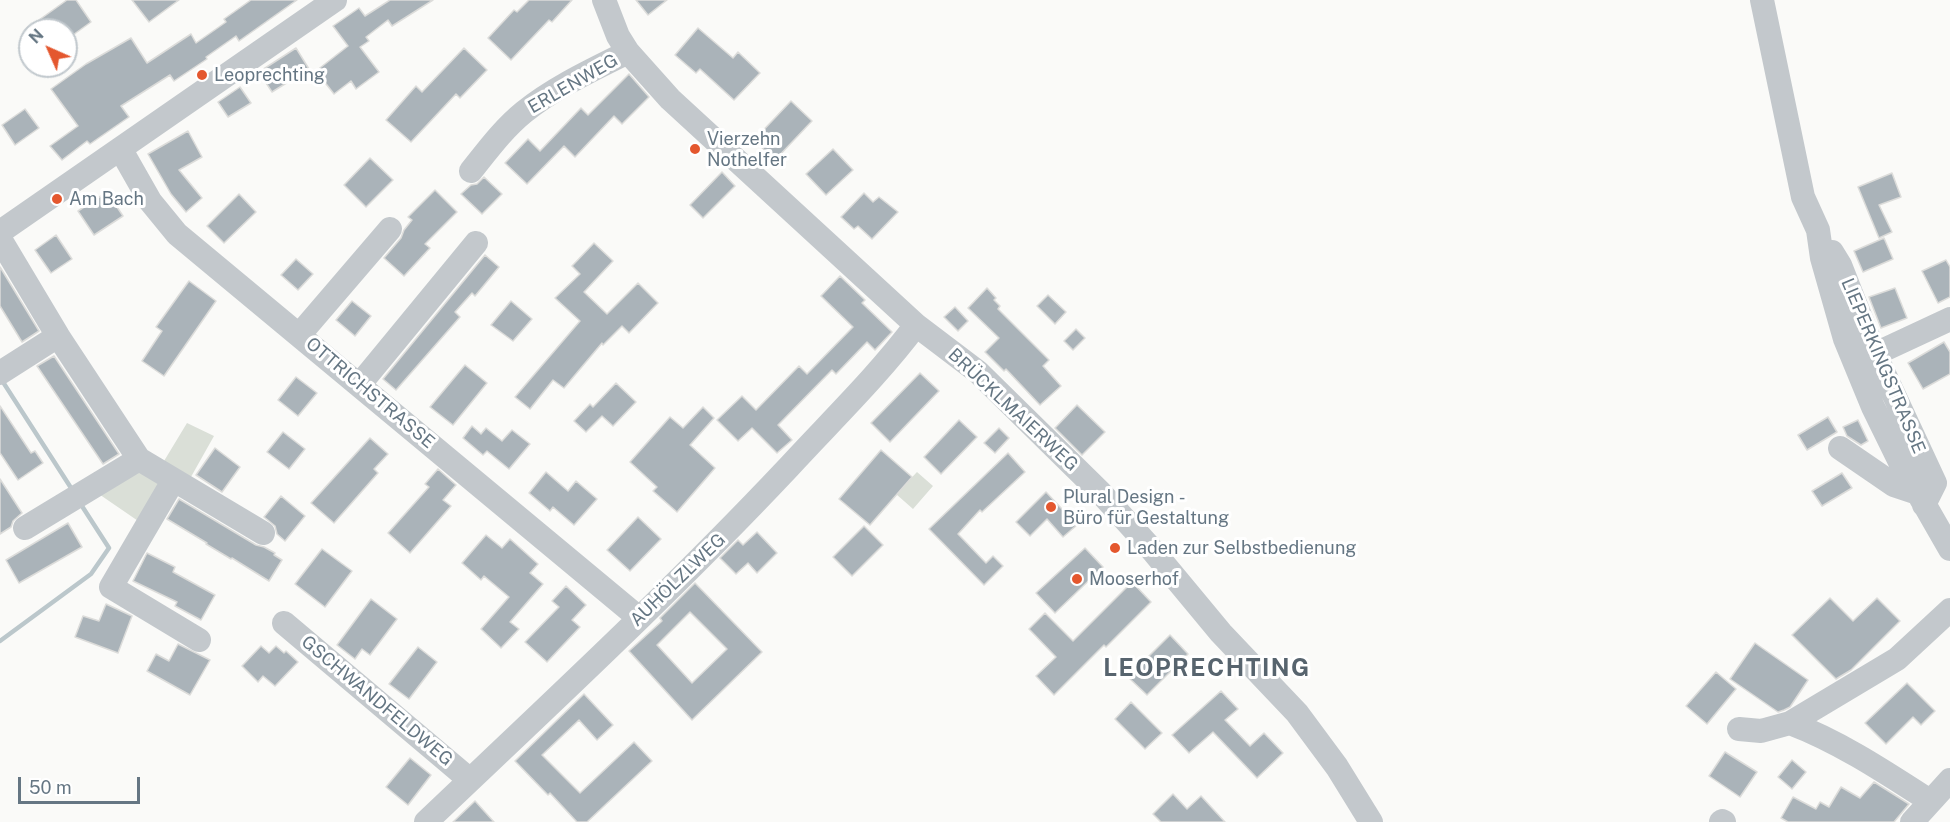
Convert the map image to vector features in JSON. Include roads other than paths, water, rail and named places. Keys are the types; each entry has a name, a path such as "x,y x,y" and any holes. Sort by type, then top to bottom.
{"street":[{"path":"263,533 139,459 58,336 2,240 121,150 335,0"},
{"name":"BRÜCKLMAIERWEG","path":"604,0 618,36 628,52 670,99 916,325 978,372 1100,492 1148,545 1221,633 1297,713 1337,767 1371,822"},
{"name":"LIEPERKINGSTRASSE","path":"1762,0 1803,196 1818,230 1840,265 1875,354 1935,483 1921,499"},
{"name":"ERLENWEG","path":"471,171 500,135 522,113 570,81 628,52"},
{"name":"OTTRICHSTRASSE","path":"121,150 150,201 177,234 639,618"},
{"path":"300,334 390,229"},
{"name":"LIEPERKINGSTRASSE","path":"1818,230 1822,258 1845,339 1873,407 1899,460 1950,549"},
{"path":"360,384 476,243"},
{"path":"1875,354 1950,319"},
{"name":"AUHÖLZLWEG","path":"426,822 733,526 891,358 916,325"},
{"path":"1,372 58,336"},
{"path":"1840,448 1894,485 1921,499"},
{"path":"25,528 139,459"},
{"path":"173,481 111,587 200,639"},
{"path":"1739,729 1761,731 1790,723 1897,659 1950,610"},
{"name":"GSCHWANDFELDWEG","path":"284,623 470,780"},
{"path":"1790,723 1814,732 1844,748 1930,801"},
{"path":"1912,822 1950,780"}],"waterway":[{"path":"1,379 73,491"},
{"path":"0,641 91,574 109,548 80,503"}],"place":[{"name":"Leoprechting","path":"202,75"},
{"name":"Vierzehn Nothelfer","path":"695,149"},
{"name":"Am Bach","path":"57,199"},
{"name":"Plural Design - Büro für Gestaltung","path":"1051,507"},
{"name":"Laden zur Selbstbedienung","path":"1115,548"},
{"name":"Mooserhof","path":"1077,579"}],"district":[{"name":"LEOPRECHTING","path":"1207,669"}]}
